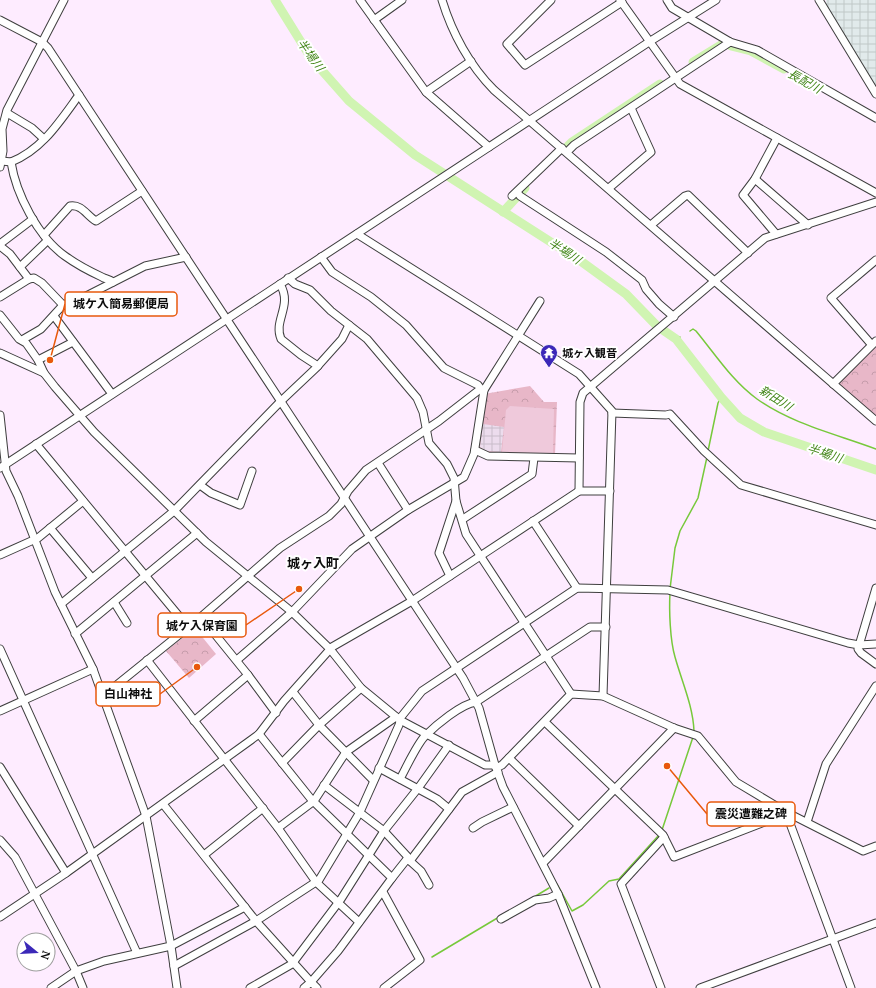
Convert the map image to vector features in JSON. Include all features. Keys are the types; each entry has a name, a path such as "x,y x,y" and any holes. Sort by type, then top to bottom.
{"street":[{"path":"64,0 6,113 1,133 1,164 23,157 44,139 64,116 79,95"},
{"path":"360,0 426,92 489,147"},
{"path":"374,20 402,0"},
{"path":"442,0 457,37 471,61 494,90 876,421"},
{"path":"551,0 507,44 524,65 621,1 675,79 683,86 876,194"},
{"path":"667,0 672,8 730,42 757,50 876,118"},
{"path":"3,466 687,17 716,0"},
{"path":"819,0 876,94"},
{"path":"0,20 42,42 48,48 456,668 476,702 496,768 513,807 558,894 596,988"},
{"path":"673,318 659,304 646,288 642,280 612,257 516,194 564,150 574,145 730,42"},
{"path":"426,92 471,61"},
{"path":"608,188 651,152 630,108"},
{"path":"6,113 32,128 44,139"},
{"path":"776,234 743,196 744,192 755,179 777,138"},
{"path":"11,162 14,182 33,219 46,238 64,255 113,282"},
{"path":"755,179 808,225"},
{"path":"20,267 46,238 70,206 75,206 82,209 96,221 142,191"},
{"path":"651,225 688,195 748,253"},
{"path":"579,491 580,402 582,396 591,387 716,282 765,238 876,202"},
{"path":"30,279 10,254 0,245 33,219"},
{"path":"357,234 579,374 612,411 608,588 603,696"},
{"path":"22,340 41,329 63,305 86,296 145,266 186,257"},
{"path":"237,660 292,612 352,549 408,510 464,477 475,450 482,390 478,385 444,368 406,325 365,292 332,272 321,257"},
{"path":"833,384 874,343 831,298 876,260"},
{"path":"0,297 34,278 42,283 63,305"},
{"path":"288,278 296,284 310,290 331,311 367,338 418,398 424,412 426,429 432,447 448,467 455,481 456,501 463,519 466,534 571,694"},
{"path":"280,284 285,296 279,326 280,336 290,346 318,366"},
{"path":"103,696 201,617 286,544 329,516 345,499 360,476 366,470 482,390 540,301"},
{"path":"0,315 38,360 44,373 80,415 174,512 292,612 330,649 361,688 398,719 485,765 496,768"},
{"path":"54,316 112,394"},
{"path":"61,604 174,512 280,402 318,366 342,339 349,325"},
{"path":"38,360 73,342"},
{"path":"0,353 44,373"},
{"path":"612,413 670,414 707,454 741,485 876,525"},
{"path":"0,415 3,466 18,496 61,604 93,669 146,816 171,946 177,988"},
{"path":"36,444 188,627"},
{"path":"475,450 486,456 579,458"},
{"path":"463,519 532,474 534,458"},
{"path":"378,463 408,510"},
{"path":"200,485 211,493 240,505 252,471"},
{"path":"0,917 66,873 225,760 259,734 330,649 412,601 579,491 610,491"},
{"path":"0,555 34,539 83,501"},
{"path":"450,576 439,553 456,501"},
{"path":"533,521 577,588"},
{"path":"50,528 92,578"},
{"path":"76,634 144,575 197,533"},
{"path":"278,828 314,801 346,752 401,717 422,691 577,588 670,591 859,645 876,644"},
{"path":"876,588 858,650 876,664"},
{"path":"114,602 127,623"},
{"path":"201,617 237,660 276,712"},
{"path":"400,779 427,734 444,719 471,703 476,702 590,627 606,627"},
{"path":"0,649 137,954"},
{"path":"147,660 263,808 316,882 359,922"},
{"path":"0,711 93,669"},
{"path":"194,721 248,675"},
{"path":"807,822 826,764 876,686"},
{"path":"282,763 319,725 361,688"},
{"path":"293,692 319,725 374,780"},
{"path":"571,694 603,696 693,735 736,782 788,813 863,851 876,846"},
{"path":"304,988 316,979 383,892 392,878 409,860 462,792 509,758 571,694"},
{"path":"174,966 256,921 316,882 347,835 360,812 398,719"},
{"path":"545,722 662,834 674,857 788,813"},
{"path":"543,863 674,728"},
{"path":"259,734 314,801 392,878"},
{"path":"250,988 292,964 338,902 384,831 418,789 449,745"},
{"path":"509,758 579,826"},
{"path":"0,767 66,873"},
{"path":"379,768 437,799 449,809"},
{"path":"324,785 384,831 409,860 421,871 429,885"},
{"path":"163,804 256,921 292,964 317,988"},
{"path":"473,828 513,807"},
{"path":"204,855 263,808"},
{"path":"788,813 788,818 851,988"},
{"path":"661,988 621,884 662,834"},
{"path":"0,840 15,857 76,971 83,988"},
{"path":"383,892 420,960 384,988"},
{"path":"501,919 535,900 549,898 558,894"},
{"path":"52,988 76,971 104,961 171,946 206,929 245,907"},
{"path":"700,988 876,924"}],"shaded area":[{"path":"826,0 876,0 876,88 826,7"},
{"path":"510,406 554,409 553,454 502,452 506,410"},
{"path":"483,424 504,427 501,452 486,451 480,447"}],"green space":[{"path":"876,345 876,416 840,385 839,382"},
{"path":"530,386 544,402 557,402 555,455 486,454 477,448 484,394"},
{"path":"195,628 216,654 189,678 166,651"}],"waterway":[{"name":"半場川","path":"275,0 311,58 349,101 415,155 582,262 626,294 657,326 676,339 721,397 740,418 764,432 876,470"},
{"name":"長配川","path":"693,62 724,43"},
{"name":"長配川","path":"731,46 751,51 784,69"},
{"name":"長配川","path":"568,146 660,84"},
{"name":"長配川","path":"503,212 525,188"},
{"name":"新田川","path":"690,331 693,329 696,331 725,367 748,392 771,408 799,422 876,449"},
{"name":"新田川","path":"676,339 680,337"},
{"path":"708,451 718,403 721,397"},
{"path":"670,589 675,548 680,531 698,498 707,457"},
{"path":"670,593 670,625 673,650 692,712 694,731"},
{"path":"662,830 693,737"},
{"path":"557,884 572,911 583,905 609,881 619,879 659,835"},
{"path":"534,897 549,888"},
{"path":"432,957 499,917"}],"place":[{"name":"城ケ入簡易郵便局","path":"50,360"},
{"name":"城ヶ入観音","path":"549,368"},
{"name":"城ケ入保育園","path":"299,589"},
{"name":"白山神社","path":"197,667"},
{"name":"震災遭難之碑","path":"667,766"}],"district":[{"name":"城ヶ入町","path":"313,563"}]}
